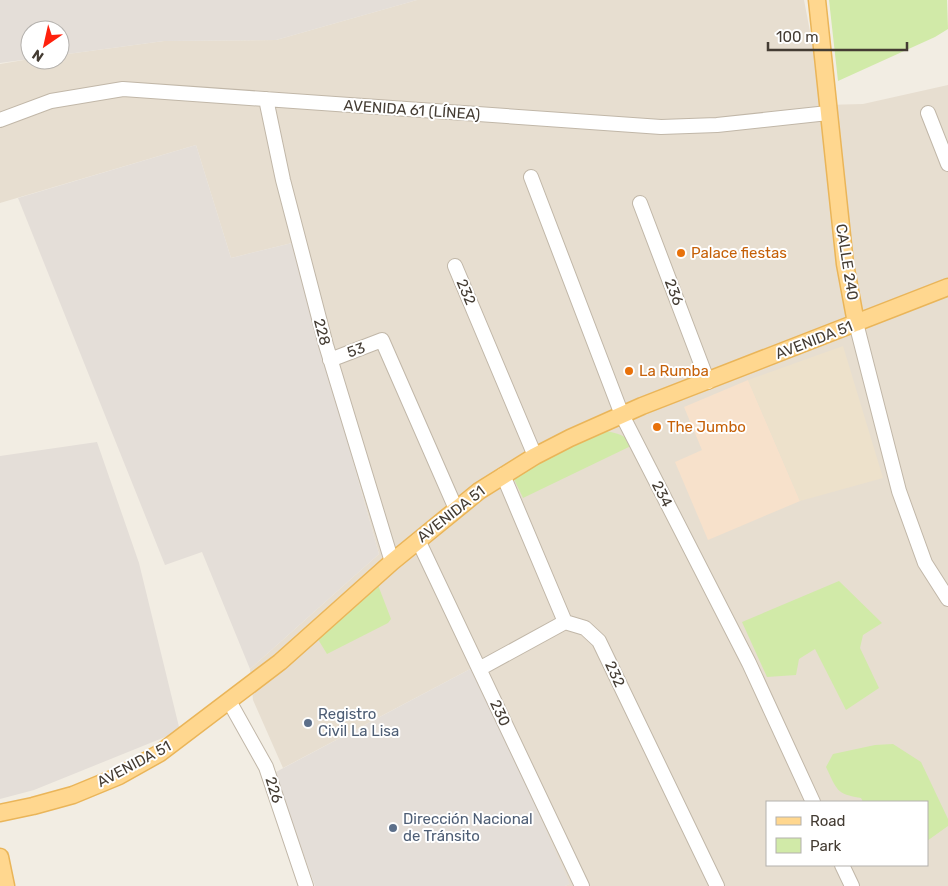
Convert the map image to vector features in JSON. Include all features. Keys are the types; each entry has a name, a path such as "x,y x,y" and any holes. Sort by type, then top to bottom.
{"main road":[{"name":"CALLE 240","path":"817,0 845,264 856,323"},
{"name":"AVENIDA 51","path":"0,813 73,795 118,776 160,753 280,662 392,562 456,509 503,475 535,456 622,415 948,287"},
{"path":"0,859 6,886"}],"street":[{"name":"AVENIDA 61 (LÍNEA)","path":"0,120 52,101 123,89 661,127 717,125 828,113"},
{"name":"228","path":"266,98 284,180 330,360 392,562"},
{"path":"928,113 948,164"},
{"name":"234","path":"532,177 622,415 748,662 813,801"},
{"name":"236","path":"640,203 708,382"},
{"name":"232","path":"455,266 535,456"},
{"name":"CALLE 240","path":"856,323 899,492 925,563 948,599"},
{"name":"53","path":"330,360 382,340 456,509"},
{"path":"479,669 565,622 503,475"},
{"name":"230","path":"418,540 582,886"},
{"name":"232","path":"565,622 585,628 599,641 717,886"},
{"name":"226","path":"229,701 266,767 306,886"},
{"path":"842,866 852,886"}],"shaded area":[{"path":"0,0 417,0 276,40 164,41 70,54 70,20 20,20 20,60 0,63"},
{"path":"417,0 804,0 824,105 863,104 948,85 948,886 565,886 569,884 474,667 283,768 253,700 250,669 379,554 292,243 231,258 196,145 0,203 0,64 20,61 20,70 70,70 70,54 164,41 276,40"},
{"path":"196,145 231,258 292,243 379,554 250,669 202,552 165,565 18,198"},
{"path":"843,346 883,478 800,501 748,380"},
{"path":"748,380 800,501 708,540 675,462 702,450 684,407"},
{"path":"97,442 139,563 180,731 34,790 0,799 0,456"},
{"path":"474,667 570,884 565,886 315,886 274,773"}],"green space":[{"path":"829,0 947,0 948,29 935,37 838,81"},
{"path":"605,431 621,435 633,445 523,498 512,475 581,439"},
{"path":"839,581 882,623 863,635 860,648 879,688 846,710 815,649 799,659 796,675 767,677 742,622"},
{"path":"378,585 391,619 388,623 327,654 316,636"},
{"path":"893,744 921,762 948,819 948,826 928,840 928,801 862,801 861,798 847,795 838,790 826,767 833,754 875,745"}],"place":[{"name":"Palace fiestas","path":"681,253"},
{"name":"La Rumba","path":"629,371"},
{"name":"The Jumbo","path":"657,427"},
{"name":"Registro Civil La Lisa","path":"308,723"},
{"name":"Dirección Nacional de Tránsito","path":"393,828"}]}
